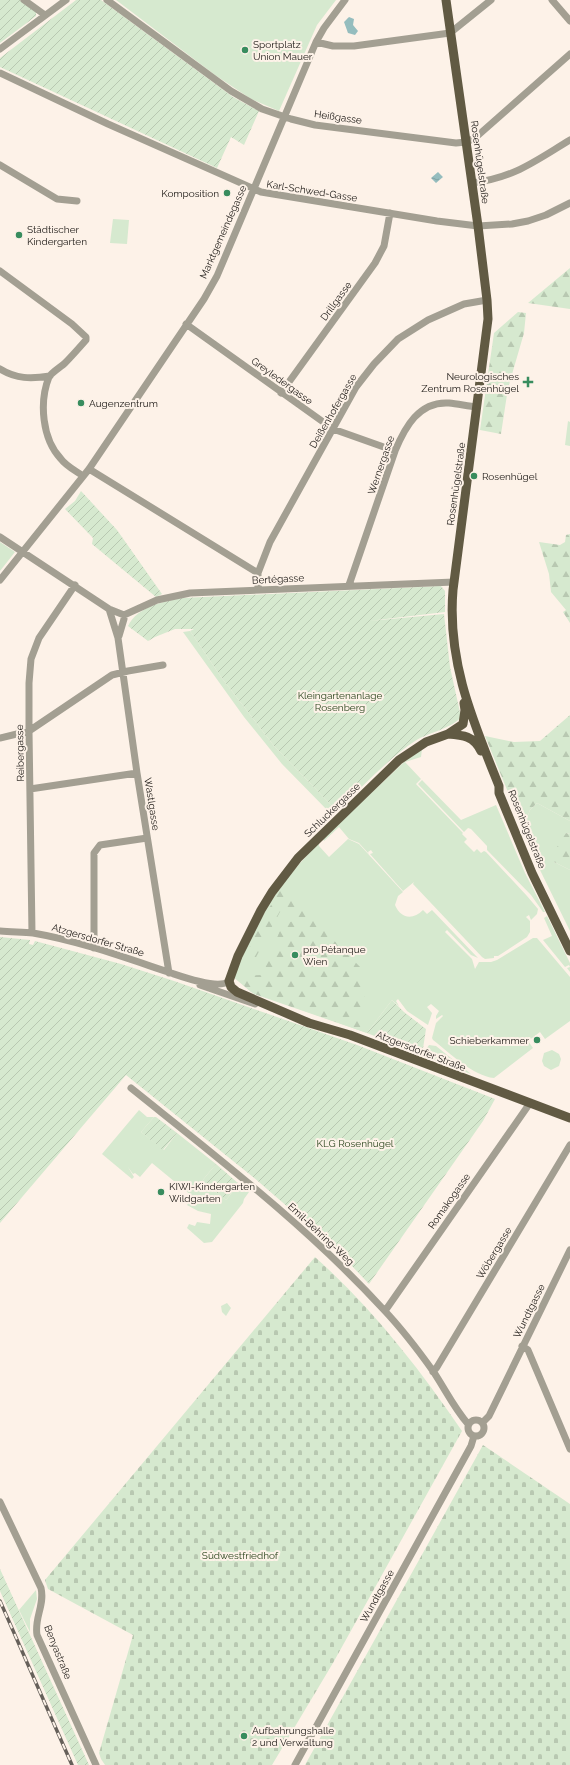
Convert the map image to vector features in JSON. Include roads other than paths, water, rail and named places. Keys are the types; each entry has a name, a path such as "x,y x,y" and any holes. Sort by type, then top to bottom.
{"main road":[{"name":"Rosenhügelstraße","path":"446,0 488,300 487,333 454,582 452,608 453,644 460,682 499,786 499,793 529,866 570,951"},
{"name":"Schluckergasse","path":"229,981 238,956 261,910 272,892 298,858 399,760 426,742 448,734 463,724 465,710 460,682"},
{"path":"448,734 467,736 478,744 499,793"},
{"name":"Atzgersdorfer Straße","path":"229,981 231,987 237,992 264,1005 293,1015 309,1023 350,1035 530,1103 567,1114"}],"street":[{"path":"24,0 45,15"},
{"path":"0,49 66,0"},
{"name":"Heißgasse","path":"107,0 231,91 262,109 283,117 330,127 456,143 466,142"},
{"name":"Marktgemeindegasse","path":"0,580 89,469 217,276 316,42 324,28 345,0"},
{"path":"316,42 333,46 354,46 450,33 490,0"},
{"path":"552,0 570,21"},
{"path":"466,142 475,138 570,54"},
{"name":"Karl-Schwed-Gasse","path":"0,73 261,192 457,224 478,226 512,224 528,221 546,215 570,203"},
{"path":"472,183 500,179 515,173 570,140"},
{"path":"0,165 57,199 77,201"},
{"name":"Drillgasse","path":"281,393 375,263 384,246 390,213"},
{"path":"0,271 72,324 86,337 86,340 73,355 50,376 45,395 44,412 45,429 48,438 61,460 83,476"},
{"name":"Deißenhofergasse","path":"258,590 258,573 270,542 356,386 374,364 398,339 428,320 450,310 464,304 488,300"},
{"name":"Greyledergasse","path":"186,324 333,429 395,451"},
{"path":"0,369 10,375 22,378 50,376"},
{"name":"Wernergasse","path":"349,585 395,451 403,432 412,419 424,408 436,404 448,403 477,407"},
{"path":"89,469 258,573"},
{"path":"0,537 75,585 109,609 124,615"},
{"name":"Bertégasse","path":"124,615 145,604 172,595 190,593 349,585 454,582"},
{"name":"Reibergasse","path":"32,933 29,731 29,683 31,659 38,638 75,585"},
{"name":"Wastlgasse","path":"109,609 118,638 137,773 169,973"},
{"name":"Wastlgasse","path":"118,638 124,615"},
{"path":"0,738 29,731 112,675 163,665"},
{"path":"30,789 137,773"},
{"path":"94,948 94,853 100,845 147,838"},
{"name":"Atzgersdorfer Straße","path":"0,931 32,933 94,948 188,979 216,985 229,981"},
{"name":"Atzgersdorfer Straße","path":"188,979 196,984 219,992 264,1005"},
{"name":"Emil-Behring-Weg","path":"131,1088 248,1182 349,1273 385,1311 433,1372 456,1409 468,1424"},
{"name":"Romakogasse","path":"385,1311 530,1103"},
{"name":"Wöbergasse","path":"433,1372 570,1145"},
{"name":"Wundtgasse","path":"483,1422 489,1416 570,1250"},
{"path":"522,1346 528,1350 570,1449"},
{"path":"475,1419 483,1422 484,1431 480,1435 474,1436 469,1433 468,1424 475,1419"},
{"name":"Wundtgasse","path":"296,1765 471,1446 474,1436"},
{"name":"Benyastraße","path":"0,1502 41,1588 43,1596 36,1619 37,1634 96,1765"}],"water":[{"path":"349,17 354,19 353,25 358,31 355,35 348,33 344,22"},
{"path":"438,172 443,177 436,183 431,178"}],"railway":[{"path":"0,1601 72,1765"}],"place":[{"name":"Sportplatz Union Mauer","path":"245,50"},
{"name":"Komposition","path":"227,193"},
{"name":"Städtischer Kindergarten","path":"19,235"},
{"name":"Neurologisches Zentrum Rosenhügel","path":"528,382"},
{"name":"Augenzentrum","path":"81,403"},
{"name":"Rosenhügel","path":"474,476"},
{"name":"pro Pétanque Wien","path":"295,955"},
{"name":"Schieberkammer","path":"537,1040"},
{"name":"KIWI-Kindergarten Wildgarten","path":"161,1192"},
{"name":"Aufbahrungshalle 2 und Verwaltung","path":"244,1736"}],"park label":[{"name":"Kleingartenanlage Rosenberg","path":"340,700"},
{"name":"KLG Rosenhügel","path":"355,1143"},
{"name":"Südwestfriedhof","path":"240,1555"}]}
